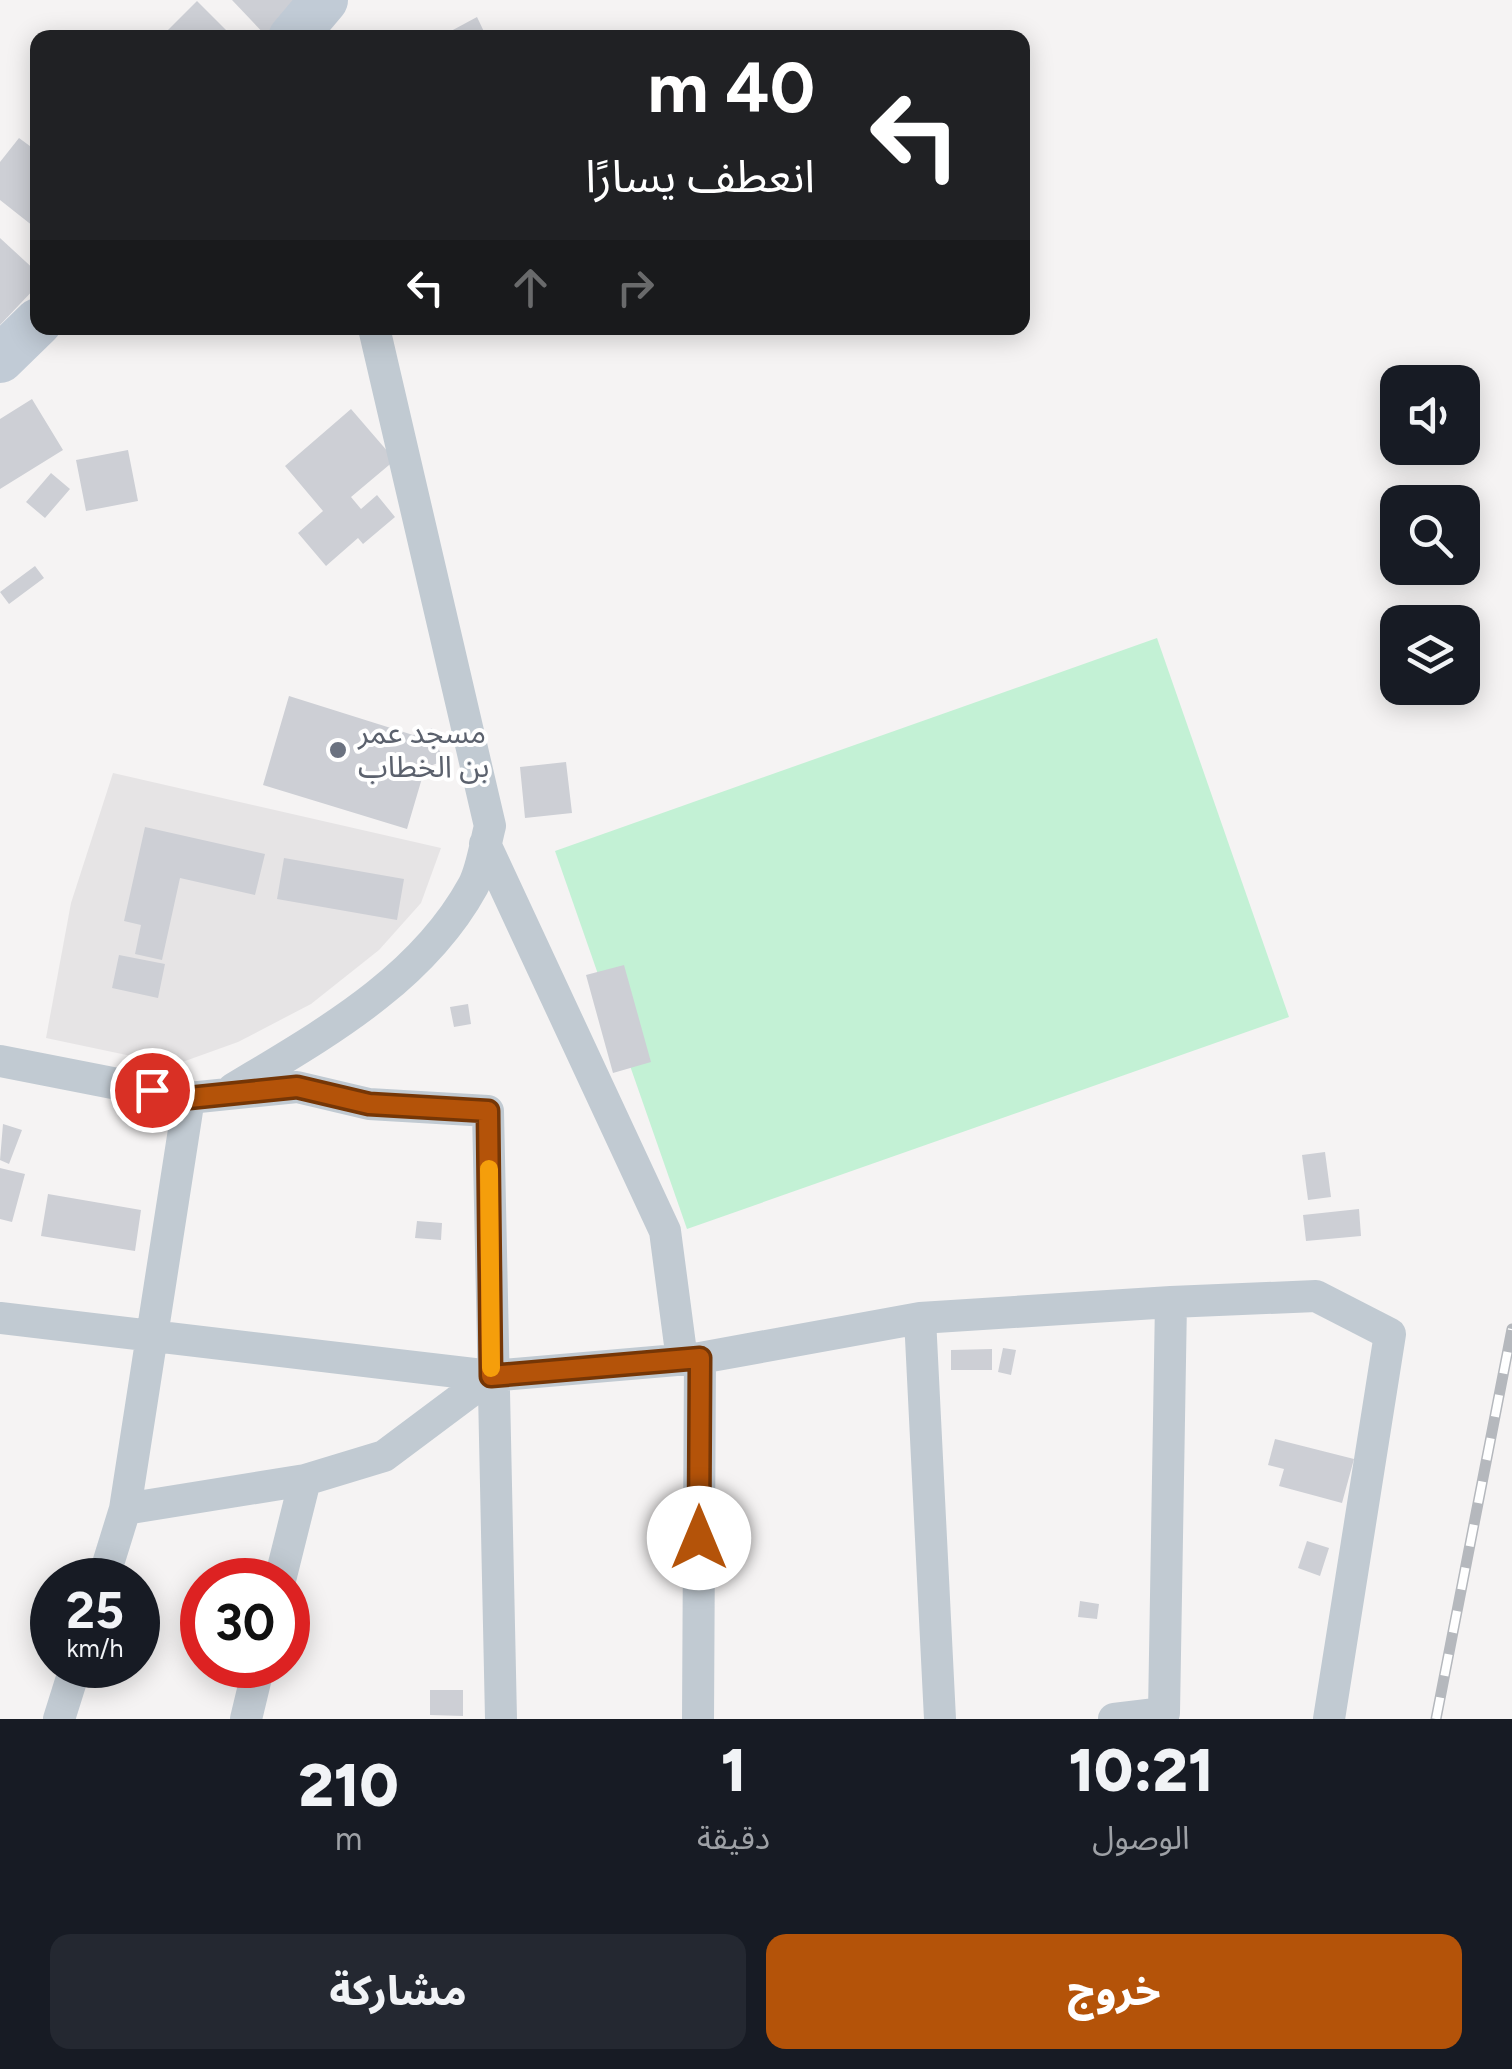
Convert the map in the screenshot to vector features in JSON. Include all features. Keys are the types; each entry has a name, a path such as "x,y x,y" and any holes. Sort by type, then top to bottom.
{"main road":[{"path":"299,30 324,0"},
{"path":"0,359 30,330"}],"street":[{"path":"225,1094 352,1016 421,957 474,884 490,826 376,335"},
{"path":"485,844 665,1231 691,1359 698,1719"},
{"path":"0,1060 189,1098 297,1087 369,1104 488,1111 500,1719"},
{"path":"109,1558 125,1509 189,1098"},
{"path":"0,1318 491,1376 691,1359 920,1318 1316,1296 1390,1334 1330,1719"},
{"path":"1114,1719 1164,1713 1171,1302"},
{"path":"920,1318 940,1719"},
{"path":"125,1509 305,1480 384,1456 491,1376"},
{"path":"286,1558 305,1480"},
{"path":"59,1719 69,1688"},
{"path":"246,1719 253,1688"}],"shaded area":[{"path":"113,773 441,848 421,903 379,950 311,1004 238,1042 174,1065 46,1038 71,903"}],"green space":[{"path":"1157,638 1289,1017 687,1229 555,851"}],"building":[{"path":"232,0 316,0 285,30 260,30"},
{"path":"197,1 226,30 168,30"},
{"path":"477,17 483,30 453,30"},
{"path":"19,138 30,146 30,224 0,200 0,162"},
{"path":"0,238 30,266 30,293 0,325"},
{"path":"32,399 63,450 0,489 0,419"},
{"path":"351,409 395,460 351,497 361,509 377,495 395,517 363,544 358,538 326,566 298,533 323,511 285,466"},
{"path":"128,450 138,501 86,511 76,460"},
{"path":"51,473 70,489 45,518 26,502"},
{"path":"35,566 44,578 9,604 0,592"},
{"path":"289,696 413,735 432,728 443,761 425,768 407,829 263,785"},
{"path":"566,762 572,813 525,818 520,767"},
{"path":"145,827 265,854 255,895 180,878 162,960 135,954 141,925 124,921"},
{"path":"284,858 404,879 397,920 277,899"},
{"path":"119,955 165,964 158,998 112,988"},
{"path":"624,965 651,1062 613,1073 586,975"},
{"path":"468,1004 471,1024 454,1027 450,1007"},
{"path":"3,1124 22,1130 9,1164 0,1160"},
{"path":"1325,1152 1331,1197 1308,1200 1302,1155"},
{"path":"0,1168 25,1174 12,1222 0,1219"},
{"path":"48,1194 141,1210 135,1251 41,1236"},
{"path":"1359,1209 1361,1236 1306,1241 1303,1215"},
{"path":"417,1221 442,1223 441,1240 415,1238"},
{"path":"1003,1348 1016,1350 1011,1375 998,1372"},
{"path":"992,1349 992,1370 951,1370 951,1350"},
{"path":"1275,1439 1354,1459 1342,1503 1279,1486 1284,1469 1268,1465"},
{"path":"1307,1541 1329,1548 1320,1576 1298,1568"},
{"path":"1080,1601 1099,1604 1097,1619 1078,1617"},
{"path":"430,1690 463,1690 463,1716 430,1715"}],"railway":[{"path":"1436,1719 1512,1329"}],"slow traffic":[{"path":"489,1169 491,1368"}],"place":[{"name":"مسجد عمر بن الخطاب","path":"338,750"}],"route":[{"path":"152,1090 189,1098 297,1087 369,1104 488,1111 491,1376 700,1358 699,1538"}]}
